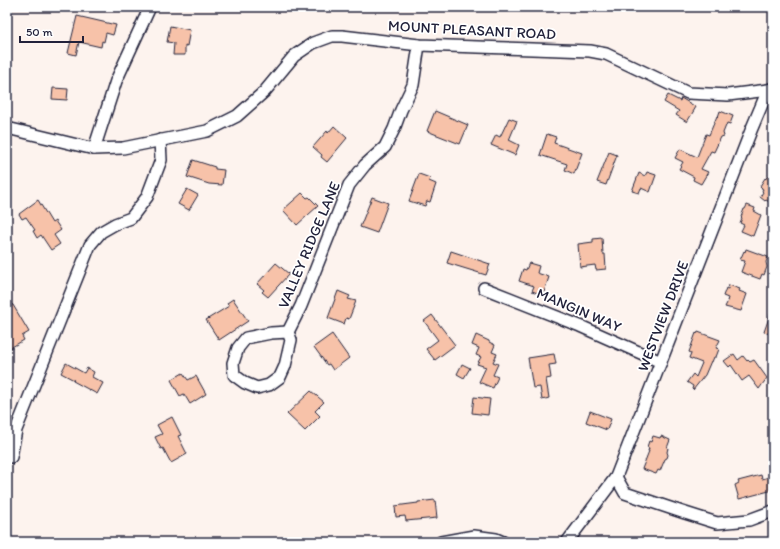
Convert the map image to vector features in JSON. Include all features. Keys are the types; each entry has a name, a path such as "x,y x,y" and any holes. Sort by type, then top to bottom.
{"street":[{"path":"94,149 116,81 150,7"},
{"name":"MOUNT PLEASANT ROAD","path":"7,128 94,149 123,148 207,131 237,116 265,91 294,56 313,43 332,36 419,45 590,51 606,54 688,93 728,94 771,89"},
{"name":"VALLEY RIDGE LANE","path":"288,332 271,333 246,338 238,348 233,363 234,375 245,383 257,388 269,385 280,377 285,366 291,340 288,332 301,306 349,185 365,165 385,147 394,129 413,85 419,45"},
{"name":"WESTVIEW DRIVE","path":"567,542 616,477 752,128 771,89"},
{"path":"11,457 16,430 90,245 101,232 115,224 131,218 147,197 161,160 160,140"},
{"name":"MANGIN WAY","path":"484,288 580,326 661,362"},
{"path":"616,477 625,493 717,523 749,520 773,511"},
{"path":"441,542 474,536 496,539 503,542"}],"building":[{"path":"77,16 116,25 113,35 106,33 101,47 79,42 76,55 68,53"},
{"path":"170,26 190,30 187,46 185,45 185,55 173,55 174,43 167,42"},
{"path":"53,88 68,89 67,100 52,99"},
{"path":"668,95 680,101 681,98 696,107 687,122 676,115 679,111 664,102"},
{"path":"435,111 468,125 460,144 427,131"},
{"path":"720,111 733,116 730,124 727,123 723,133 724,136 721,137 714,152 711,151 701,169 708,172 701,184 693,180 694,177 679,169 683,162 675,158 680,149 697,157 706,134 709,135"},
{"path":"509,118 517,121 509,140 519,145 515,155 491,145 496,135 500,137"},
{"path":"334,126 347,138 327,162 313,147 327,131 328,133"},
{"path":"547,134 556,137 554,143 582,153 574,174 565,170 567,164 540,155"},
{"path":"609,152 617,155 606,185 597,182"},
{"path":"193,160 215,167 215,169 224,170 222,185 209,184 187,177"},
{"path":"647,172 656,175 650,192 641,188 639,193 632,191 639,173 645,176"},
{"path":"419,174 430,178 429,181 436,184 430,202 427,201 425,206 409,201"},
{"path":"767,176 773,180 773,204 760,197 763,189 760,186"},
{"path":"187,189 198,195 189,210 178,204"},
{"path":"302,193 307,198 309,197 318,206 297,225 283,210"},
{"path":"372,197 388,203 377,233 360,227"},
{"path":"38,200 52,223 55,221 61,230 54,235 60,244 51,250 41,235 37,238 33,231 35,230 26,217 22,219 19,214"},
{"path":"747,205 755,208 754,211 761,215 753,236 741,231 744,225 740,223 741,217"},
{"path":"602,238 606,269 596,270 595,265 580,267 578,244 593,242 593,239"},
{"path":"746,249 768,257 766,262 767,267 764,275 762,274 760,279 741,272 745,261 740,260"},
{"path":"451,251 490,264 486,275 447,263"},
{"path":"276,263 289,274 268,297 262,292 264,290 257,284"},
{"path":"529,263 539,266 537,273 549,277 543,295 532,291 534,286 519,281 523,269 526,270"},
{"path":"729,285 740,289 739,291 747,294 741,311 725,307 728,298 723,296"},
{"path":"338,291 350,296 348,299 356,301 349,319 346,318 344,324 328,318"},
{"path":"233,299 248,321 219,340 206,320 229,306 227,303"},
{"path":"7,302 13,305 29,332 22,336 24,340 10,348 7,343 7,335 10,333 7,328"},
{"path":"773,309 773,335 764,332"},
{"path":"432,315 455,345 435,360 426,349 438,340 424,321"},
{"path":"698,332 720,340 716,348 719,349 716,357 714,357 712,362 711,361 705,375 693,390 693,386 687,382 693,374 696,377 702,363 689,358 691,353 689,352 696,333 697,334"},
{"path":"332,334 349,358 333,370 329,364 327,365 314,347"},
{"path":"476,335 495,345 492,352 497,354 493,362 498,364 493,375 498,377 493,388 479,382 486,367 477,364 481,357 476,355 479,348 472,345"},
{"path":"554,354 556,364 549,365 551,378 546,379 549,398 542,400 540,387 533,388 528,358"},
{"path":"734,354 738,360 743,356 747,361 748,360 750,362 754,360 767,378 759,389 749,376 742,381 731,365 729,367 724,361"},
{"path":"66,363 84,373 87,368 94,372 92,377 103,383 97,394 61,373"},
{"path":"462,364 470,368 464,378 457,374"},
{"path":"183,373 188,380 196,376 206,394 190,404 184,394 180,396 171,380"},
{"path":"311,391 324,402 315,411 320,416 305,431 287,414"},
{"path":"474,397 490,399 488,415 472,413"},
{"path":"590,411 611,419 607,430 586,422"},
{"path":"172,417 181,435 178,436 187,454 171,463 155,437 162,434 157,425"},
{"path":"653,436 660,438 661,436 670,440 667,448 667,458 665,459 660,471 658,470 656,474 642,469 649,451 649,448 647,447 649,441 651,442"},
{"path":"761,475 762,479 773,476 773,490 739,499 735,485 739,483 738,481"},
{"path":"435,500 437,518 406,521 405,516 396,517 395,506"}]}
